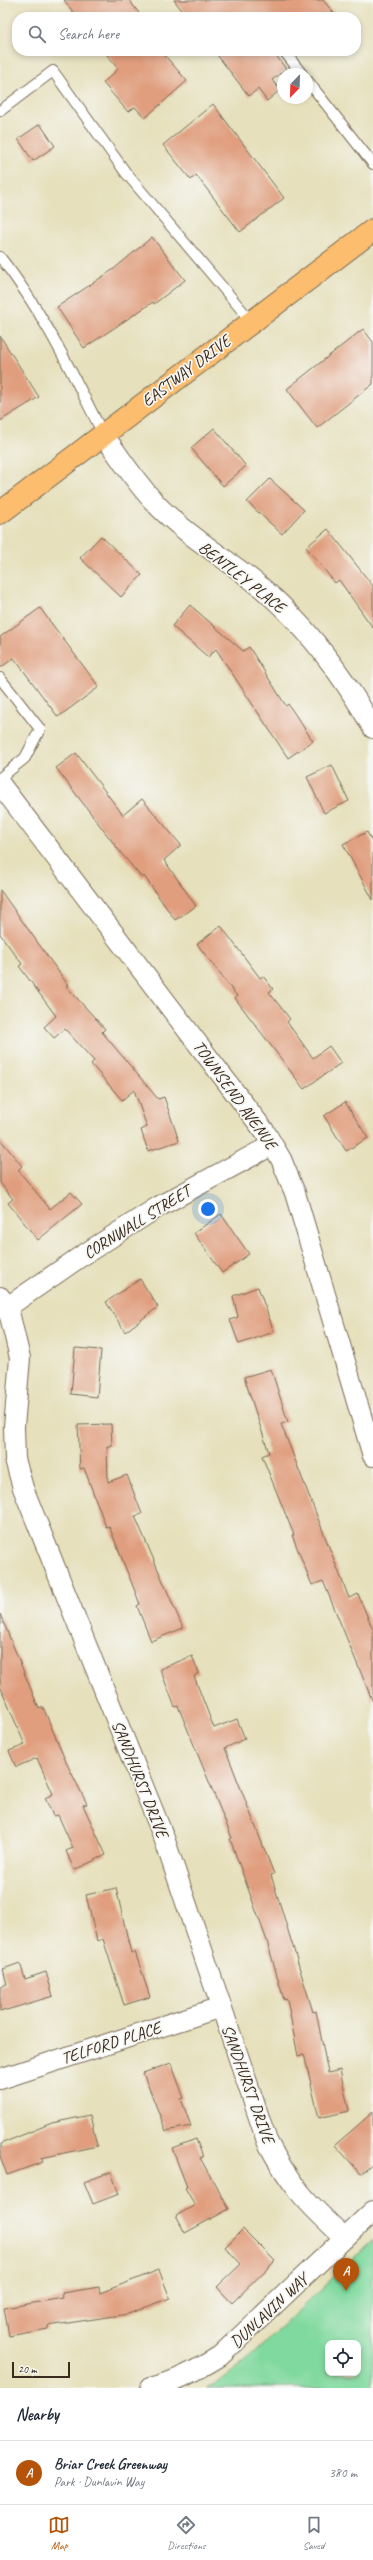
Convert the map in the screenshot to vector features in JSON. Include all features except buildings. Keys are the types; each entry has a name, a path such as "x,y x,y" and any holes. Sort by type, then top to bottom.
{"main road":[{"name":"EASTWAY DRIVE","path":"0,513 251,321 373,230"}],"street":[{"name":"BENTLEY PLACE","path":"103,434 149,497 194,539 263,589 295,619 333,668 366,703 373,728"},
{"name":"TOWNSEND AVENUE","path":"0,784 272,1144 295,1193 373,1456"},
{"name":"CORNWALL STREET","path":"3,1303 80,1257 158,1207 272,1144"},
{"name":"SANDHURST DRIVE","path":"3,1303 18,1344 20,1358 14,1427 15,1459 23,1488 164,1838 267,2141 282,2171 303,2198 345,2238"},
{"name":"TELFORD PLACE","path":"0,2079 221,2007"},
{"name":"DUNLAVIN WAY","path":"150,2388 165,2384 194,2372 220,2356 373,2211"}],"lane":[{"path":"288,56 297,68"},
{"path":"0,111 53,71 126,173 251,321"},
{"path":"313,88 373,164"},
{"path":"0,257 21,284 52,333 103,434"},
{"path":"0,678 40,729 25,758 0,778"}],"green space":[{"path":"373,2239 373,2388 207,2388 219,2382 246,2361"}],"place":[{"name":"Briar Creek Greenway","path":"346,2291"}]}
